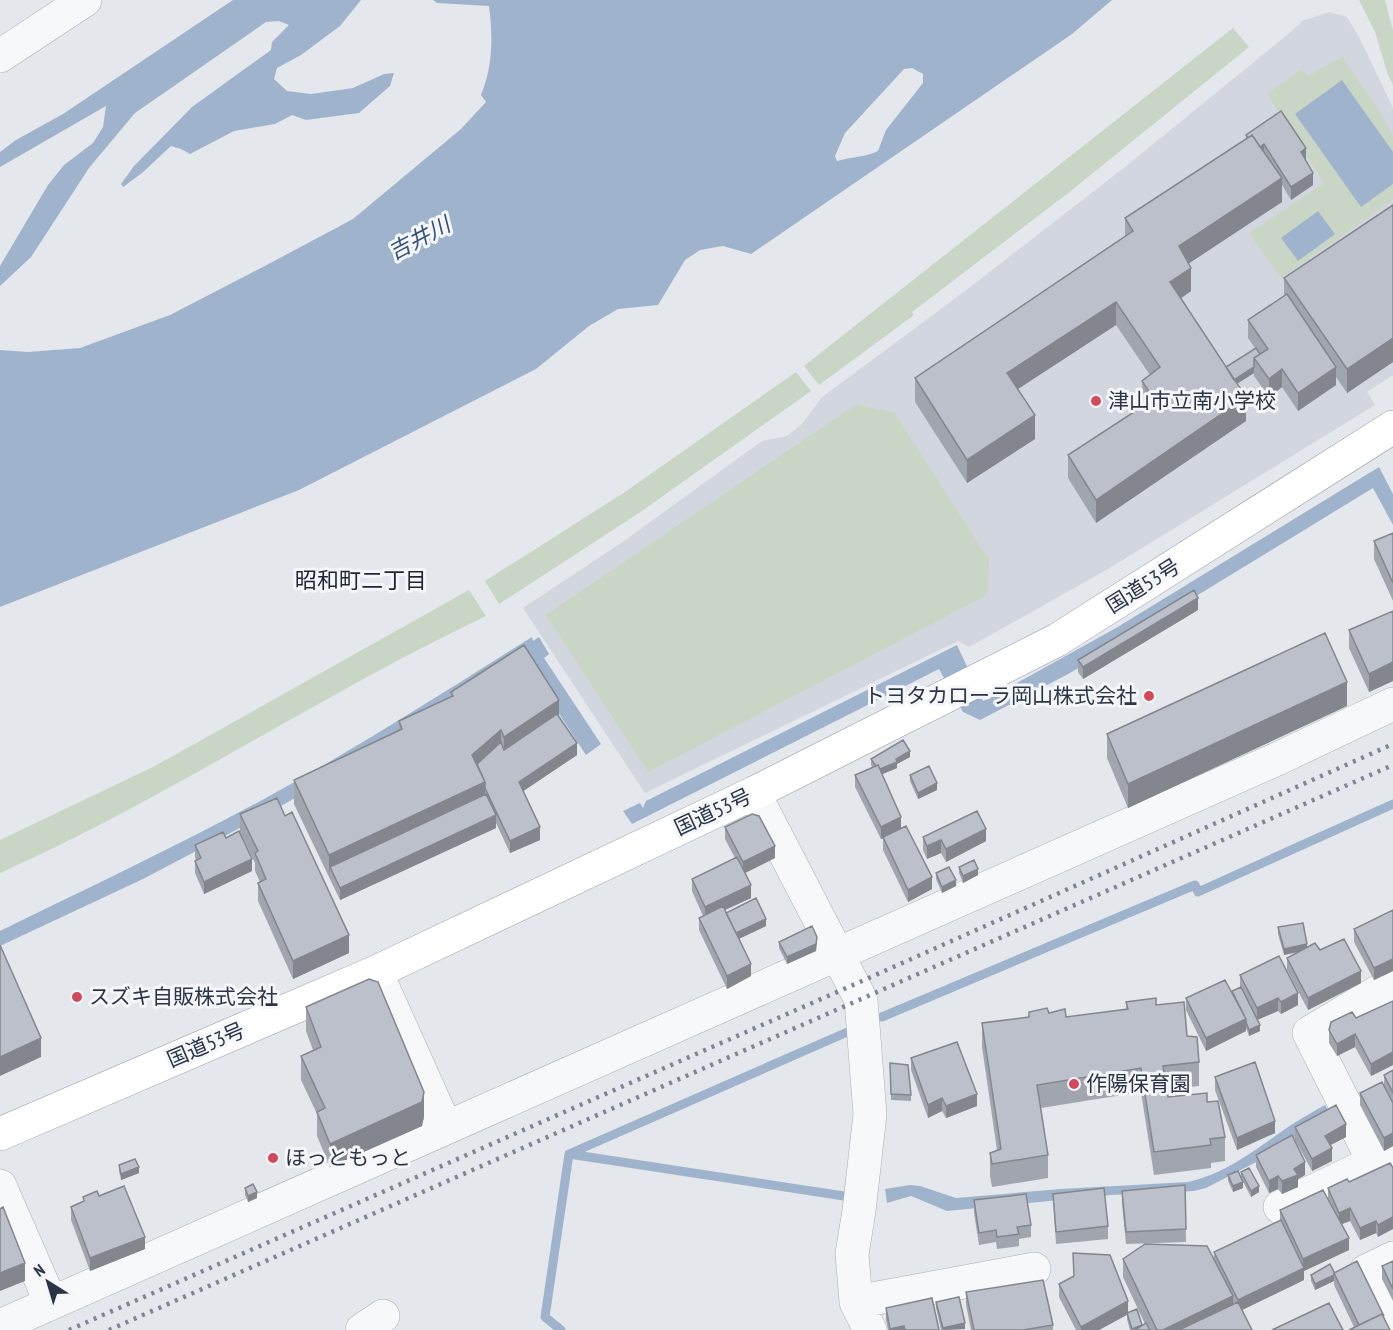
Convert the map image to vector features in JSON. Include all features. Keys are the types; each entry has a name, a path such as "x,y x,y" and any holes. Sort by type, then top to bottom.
{"highway":[{"name":"国道53号","path":"0,1134 376,972 754,793 1057,640 1393,427"}],"street":[{"path":"0,56 85,0"},
{"path":"0,1326 1267,764 1393,705"},
{"path":"754,793 861,1000 870,1114 852,1254 863,1316 1034,1269"},
{"path":"376,972 446,1128"},
{"path":"1280,1208 1384,1158 1309,1032 1393,983"},
{"path":"0,1186 51,1303"},
{"path":"1393,1258 1366,1271 1393,1324"}],"shaded area":[{"name":"津山市立南小学校","path":"1329,12 1347,17 1393,108 1393,375 1367,392 1375,405 1108,569 969,647 958,641 645,793 523,608 624,541 762,441 787,436 802,424 821,398 965,291 1125,167 1302,21"}],"green space":[{"path":"1359,0 1385,0 1393,31 1393,85 1375,32"},
{"path":"1233,28 1249,47 1067,194 912,312 914,315 819,385 804,366"},
{"path":"1342,57 1379,110 1393,136 1393,200 1281,278 1249,233 1324,183 1267,94 1302,69 1308,76"},
{"path":"796,372 811,391 639,513 499,604 485,581 625,492"},
{"path":"855,405 894,412 989,560 987,595 648,772 546,615"},
{"path":"469,590 486,616 364,679 184,780 62,844 0,873 0,840 155,766"}],"water":[{"path":"233,0 361,0 340,26 301,55 277,68 274,79 287,91 311,94 353,88 384,74 394,73 390,86 359,113 306,120 292,115 275,124 234,131 190,154 171,146 123,187 121,184 134,166 192,107 271,50 272,42 289,25 279,21 266,22 135,113 89,168 31,257 0,286 0,266 48,185 64,165 93,143 103,127 106,106 0,167 0,152 16,140 63,114"},
{"name":"吉井川","path":"433,0 1112,0 1072,34 751,254 723,246 700,250 685,260 658,305 618,309 589,326 536,369 299,490 0,607 0,350 28,352 80,348 170,315 353,219 461,129 486,102 481,95 488,73 491,51 489,6 437,3","holes":["912,68 923,74 923,83 886,130 878,151 837,161 835,156 845,133 904,69"]},
{"path":"1342,80 1393,152 1393,184 1361,207 1295,114"},
{"path":"1318,211 1335,234 1298,261 1281,238"},
{"path":"1379,467 1393,494 1393,525 1373,488 1070,673 980,720 963,712 939,669 632,824 623,811 640,803 643,808 646,801 957,645 983,701 988,699 1116,628"},
{"path":"532,637 533,641 539,637 549,654 544,658 601,744 586,755 527,665 274,810 143,879 0,946 0,931 264,799 365,741"},
{"path":"1325,1105 1331,1115 1264,1158 1206,1188 1194,1191 1111,1195 947,1211 911,1196 887,1203 885,1189 910,1185 956,1198 1188,1182 1235,1163 1289,1126"}],"building":[{"path":"1281,111 1306,148 1301,152 1313,173 1291,187 1264,144 1260,147 1252,135 1248,138 1246,135"},
{"path":"1252,135 1282,178 1179,246 1191,268 1170,282 1246,397 1096,500 1068,455 1154,399 1142,381 1160,367 1116,302 1007,373 1035,415 967,460 915,378 1133,231 1125,218"},
{"path":"1393,205 1393,338 1347,369 1284,278"},
{"path":"1287,294 1336,367 1298,393 1282,369 1269,379 1254,358 1268,349 1248,320"},
{"path":"1256,348 1260,354 1254,358 1254,367 1234,380 1226,367"},
{"path":"1393,533 1393,583 1374,541"},
{"path":"1194,590 1198,598 1083,667 1078,660"},
{"path":"1393,611 1393,662 1369,674 1349,630"},
{"path":"1325,633 1347,682 1128,784 1107,734"},
{"path":"524,645 559,700 504,737 501,730 472,755 485,782 329,855 294,780 402,729 399,721 453,696 451,692"},
{"path":"557,714 577,743 519,782 540,827 510,841 485,788 485,782 477,764 501,742 504,750"},
{"path":"903,740 910,751 896,759 897,762 880,769 878,765 876,766 871,759"},
{"path":"878,765 901,817 881,827 855,775"},
{"path":"929,766 937,783 918,793 910,775"},
{"path":"486,794 496,815 340,888 330,867"},
{"path":"277,798 285,816 292,812 349,935 293,961 258,883 266,879 255,853 258,851 240,814"},
{"path":"977,811 986,829 946,849 941,840 927,846 923,837"},
{"path":"752,814 759,816 775,846 743,862 725,827"},
{"path":"906,826 932,877 908,890 883,837"},
{"path":"239,831 252,859 204,882 195,861 201,858 195,845 223,832 226,838"},
{"path":"737,857 751,885 705,907 692,879"},
{"path":"974,860 978,869 963,876 959,867"},
{"path":"949,867 956,880 942,887 936,873"},
{"path":"756,898 766,919 736,933 726,913"},
{"path":"723,906 751,964 727,976 699,918"},
{"path":"1393,910 1393,959 1374,968 1354,929"},
{"path":"1303,923 1307,944 1284,949 1278,927"},
{"path":"812,926 817,937 816,944 787,957 779,942"},
{"path":"1344,939 1361,971 1308,998 1287,958 1315,943 1320,950"},
{"path":"0,945 41,1038 0,1057"},
{"path":"1279,956 1298,993 1281,1002 1278,998 1257,1008 1240,975"},
{"path":"369,979 378,982 424,1092 422,1102 330,1144 317,1112 325,1108 301,1056 321,1047 306,1007"},
{"path":"1225,980 1246,1019 1206,1038 1186,998"},
{"path":"1241,987 1260,1025 1249,1030 1232,991"},
{"path":"1156,998 1156,1005 1184,1002 1187,1036 1197,1037 1199,1062 1163,1066 1168,1097 1207,1093 1207,1102 1218,1101 1225,1137 1210,1139 1211,1145 1154,1152 1141,1068 1037,1085 1048,1155 992,1164 990,1153 1001,1149 982,1023 1029,1017 1029,1012 1047,1008 1049,1013 1065,1009 1066,1017 1128,1009 1126,1002"},
{"path":"1393,1001 1393,1052 1371,1064 1355,1034 1337,1044 1329,1030 1331,1022 1352,1012 1356,1018"},
{"path":"957,1042 977,1094 946,1106 942,1098 928,1105 911,1058"},
{"path":"1255,1062 1275,1121 1237,1138 1215,1077"},
{"path":"890,1063 908,1065 911,1095 891,1094"},
{"path":"1393,1070 1393,1093 1384,1075"},
{"path":"1382,1082 1393,1103 1393,1133 1384,1138 1360,1093"},
{"path":"1336,1105 1346,1124 1325,1136 1332,1148 1312,1159 1295,1127"},
{"path":"1292,1135 1305,1162 1294,1169 1298,1175 1282,1181 1278,1176 1269,1181 1256,1155"},
{"path":"135,1159 139,1167 121,1174 119,1165"},
{"path":"1390,1163 1393,1168 1393,1217 1378,1225 1376,1221 1360,1228 1350,1208 1339,1213 1328,1188 1347,1179 1349,1182"},
{"path":"1249,1168 1259,1186 1251,1191 1241,1172"},
{"path":"1238,1171 1243,1182 1233,1186 1228,1175"},
{"path":"253,1184 257,1192 248,1196 245,1188"},
{"path":"1185,1185 1186,1229 1126,1232 1122,1191"},
{"path":"124,1186 145,1237 90,1258 71,1207 84,1201 83,1197 97,1191 99,1196"},
{"path":"1104,1188 1108,1226 1056,1232 1053,1194"},
{"path":"1323,1190 1349,1238 1303,1259 1280,1210"},
{"path":"1026,1194 1031,1225 1017,1227 1019,1234 997,1237 996,1230 979,1233 974,1200"},
{"path":"3,1207 25,1263 0,1273 0,1209"},
{"path":"1281,1220 1304,1268 1238,1300 1214,1252"},
{"path":"1145,1244 1207,1246 1233,1296 1163,1330 1157,1330 1123,1259"},
{"path":"1073,1253 1110,1255 1128,1301 1081,1327 1059,1284 1074,1276"},
{"path":"1357,1261 1384,1316 1382,1314 1359,1325 1334,1273"},
{"path":"1393,1261 1393,1289 1382,1266"},
{"path":"1330,1264 1334,1275 1315,1284 1311,1275"},
{"path":"1043,1280 1053,1325 1023,1330 974,1330 966,1292"},
{"path":"959,1297 965,1323 943,1328 936,1302"},
{"path":"932,1298 939,1330 905,1330 904,1326 890,1329 886,1308"},
{"path":"1238,1302 1252,1330 1179,1330"},
{"path":"1329,1303 1343,1330 1272,1330"},
{"path":"1137,1309 1142,1325 1132,1329 1127,1313"},
{"path":"1382,1314 1390,1330 1349,1330"},
{"path":"1146,1323 1150,1330 1135,1330"}],"waterway":[{"path":"882,1017 1195,885 1198,892 1393,804"},
{"path":"569,1154 852,1030"},
{"path":"569,1154 844,1196"},
{"path":"561,1330 545,1317 569,1154"}],"railway":[{"path":"69,1330 853,985 1393,744"},
{"path":"109,1330 1393,765"}],"place":[{"name":"津山市立南小学校","path":"1096,401"},
{"name":"トヨタカローラ岡山株式会社","path":"1149,696"},
{"name":"スズキ自販株式会社","path":"77,997"},
{"name":"作陽保育園","path":"1074,1084"},
{"name":"ほっともっと","path":"273,1158"}],"district":[{"name":"昭和町二丁目","path":"361,580"}]}
